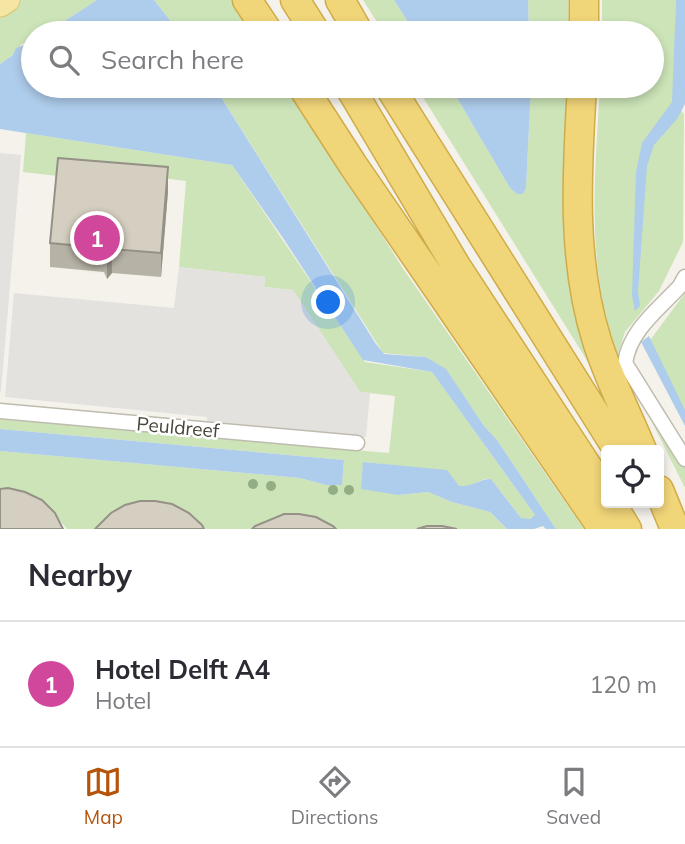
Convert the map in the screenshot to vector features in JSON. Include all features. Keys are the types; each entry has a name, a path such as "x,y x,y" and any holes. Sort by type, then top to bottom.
{"highway":[{"path":"247,0 261,21"},
{"path":"295,0 308,21"},
{"path":"340,0 352,21"},
{"path":"584,0 584,21"},
{"path":"310,98 603,529"},
{"path":"356,98 456,266 601,487"},
{"path":"397,98 615,445"},
{"path":"581,98 579,237 585,282 597,339 640,445"},
{"path":"664,502 675,529"},
{"path":"614,508 627,529"},
{"path":"653,508 667,529"}],"main road":[{"path":"1,5 8,0"}],"street":[{"path":"685,277 680,286 632,337 625,363 685,459"},
{"name":"Peuldreef","path":"0,411 357,443"}],"green space":[{"path":"19,0 97,0 65,21 21,21 21,45 0,64 0,13"},
{"path":"154,0 232,0 245,21 171,21"},
{"path":"363,0 394,0 407,21 376,21"},
{"path":"528,0 568,0 569,21 529,21"},
{"path":"602,0 676,0 674,89 676,104 684,114 683,242 659,291 625,332 618,354 608,322 596,255 595,187 599,98 664,98 664,21 602,21"},
{"path":"222,98 295,98 404,270 584,529 556,529 497,440 484,426 445,369 426,357 383,353"},
{"path":"423,98 457,98 510,188 517,194 523,194 526,188 530,98 567,98 563,188 567,248 608,394"},
{"path":"26,133 232,165 365,362 432,372 535,515 528,519 521,518 491,479 469,486 458,486 400,466 364,462 398,495 428,492 452,502 490,512 507,529 202,529 126,509 94,529 67,529 50,509 0,495 0,451 300,478 326,485 342,485 344,460 0,429 0,419 389,453 395,396 360,392 293,290 264,287 265,277 179,267 186,181 129,174 67,177 23,172"},
{"path":"685,293 685,418 648,343"},
{"path":"618,354 627,356 685,462 685,488"}],"shaded area":[{"path":"0,153 21,155 1,392 0,391"},
{"path":"179,267 265,277 264,287 293,290 360,392 370,393 366,437 207,421 207,417 5,397 14,293 174,308"}],"water":[{"path":"97,0 154,0 171,21 65,21"},
{"path":"394,0 528,0 529,21 407,21"},
{"path":"676,0 685,0 685,104 677,119 654,145 647,166 638,292 640,306 635,311 632,296 636,172 642,143 672,102"},
{"path":"21,46 21,98 222,98 376,344 384,354 426,357 446,369 556,529 546,529 543,526 534,529 507,529 490,512 452,502 428,492 398,495 361,489 363,462 447,470 459,486 491,479 521,518 530,519 535,515 432,372 363,360 232,165 0,129 0,64 13,55 16,48"},
{"path":"457,98 530,98 526,188 523,194 517,194 510,188"},
{"path":"649,336 685,410 685,426 641,342"},
{"path":"0,429 344,460 342,485 326,485 300,478 0,451"}],"building":[{"path":"58,158 168,167 161,253 112,249 107,255 104,248 50,243"},
{"path":"8,488 42,500 55,513 63,529 0,529 0,489"},
{"path":"140,501 172,504 189,513 204,529 95,529 111,513"},
{"path":"284,514 316,517 336,529 252,529"},
{"path":"442,526 457,529 417,529"}],"place":[{"name":"Hotel Delft A4","path":"97,238"}]}
